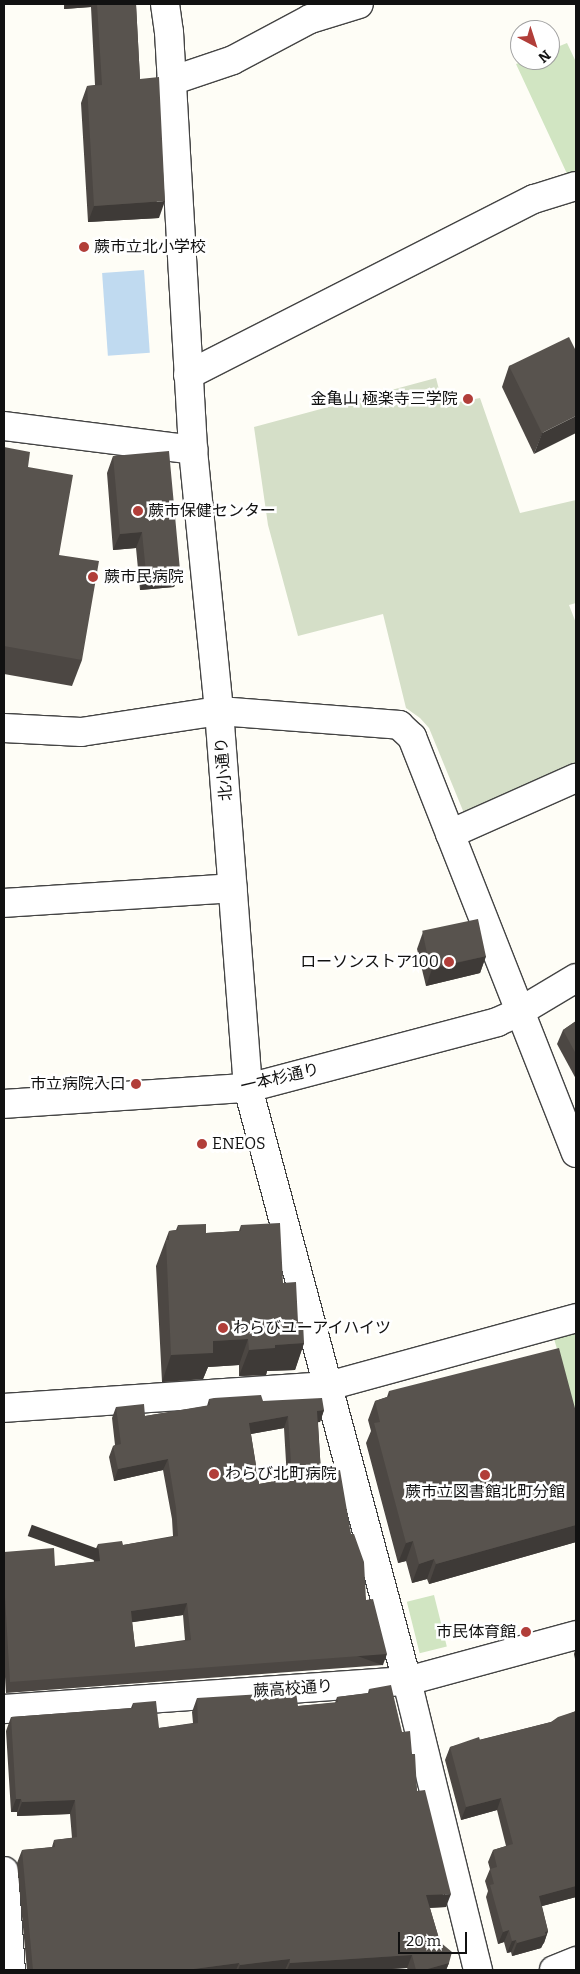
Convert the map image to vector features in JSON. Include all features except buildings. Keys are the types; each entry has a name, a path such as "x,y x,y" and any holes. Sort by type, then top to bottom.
{"street":[{"name":"北小通り","path":"165,4 169,32 170,82 193,450 219,711 248,1088 407,1681 478,1970"},
{"path":"170,82 233,60 310,19 358,4"},
{"path":"188,375 534,199 576,186"},
{"path":"4,426 193,450"},
{"path":"4,728 80,732 219,711 399,725 412,737 576,1153"},
{"path":"450,834 576,778"},
{"path":"4,904 234,888"},
{"name":"一本杉通り","path":"4,1104 248,1088 496,1022 519,1012 576,978"},
{"path":"4,1408 328,1386 576,1318"},
{"name":"蕨高校通り","path":"4,1709 407,1681 576,1634"},
{"path":"4,1871 11,1970"},
{"path":"554,1970 576,1961"}],"green space":[{"path":"567,43 576,62 576,176 569,178 519,70 560,70 560,46"},
{"name":"金亀山 極楽寺三学院","path":"436,378 443,405 480,398 520,513 576,500 576,603 569,605 576,623 576,770 466,818 429,728 420,718 406,708 383,614 298,636 268,525 254,427"},
{"path":"576,1318 576,1414 550,1325"},
{"path":"434,1595 447,1646 420,1653 407,1602"}],"water":[{"path":"144,270 150,353 108,356 102,273"}],"place":[{"name":"蕨市立北小学校","path":"84,247"},
{"name":"金亀山 極楽寺三学院","path":"468,399"},
{"name":"蕨市保健センター","path":"138,511"},
{"name":"蕨市民病院","path":"93,577"},
{"name":"ローソンストア100","path":"449,962"},
{"name":"市立病院入口","path":"136,1084"},
{"name":"ENEOS","path":"202,1144"},
{"name":"わらびユーアイハイツ","path":"223,1328"},
{"name":"わらび北町病院","path":"214,1474"},
{"name":"蕨市立図書館北町分館","path":"485,1475"},
{"name":"市民体育館","path":"526,1632"}]}
